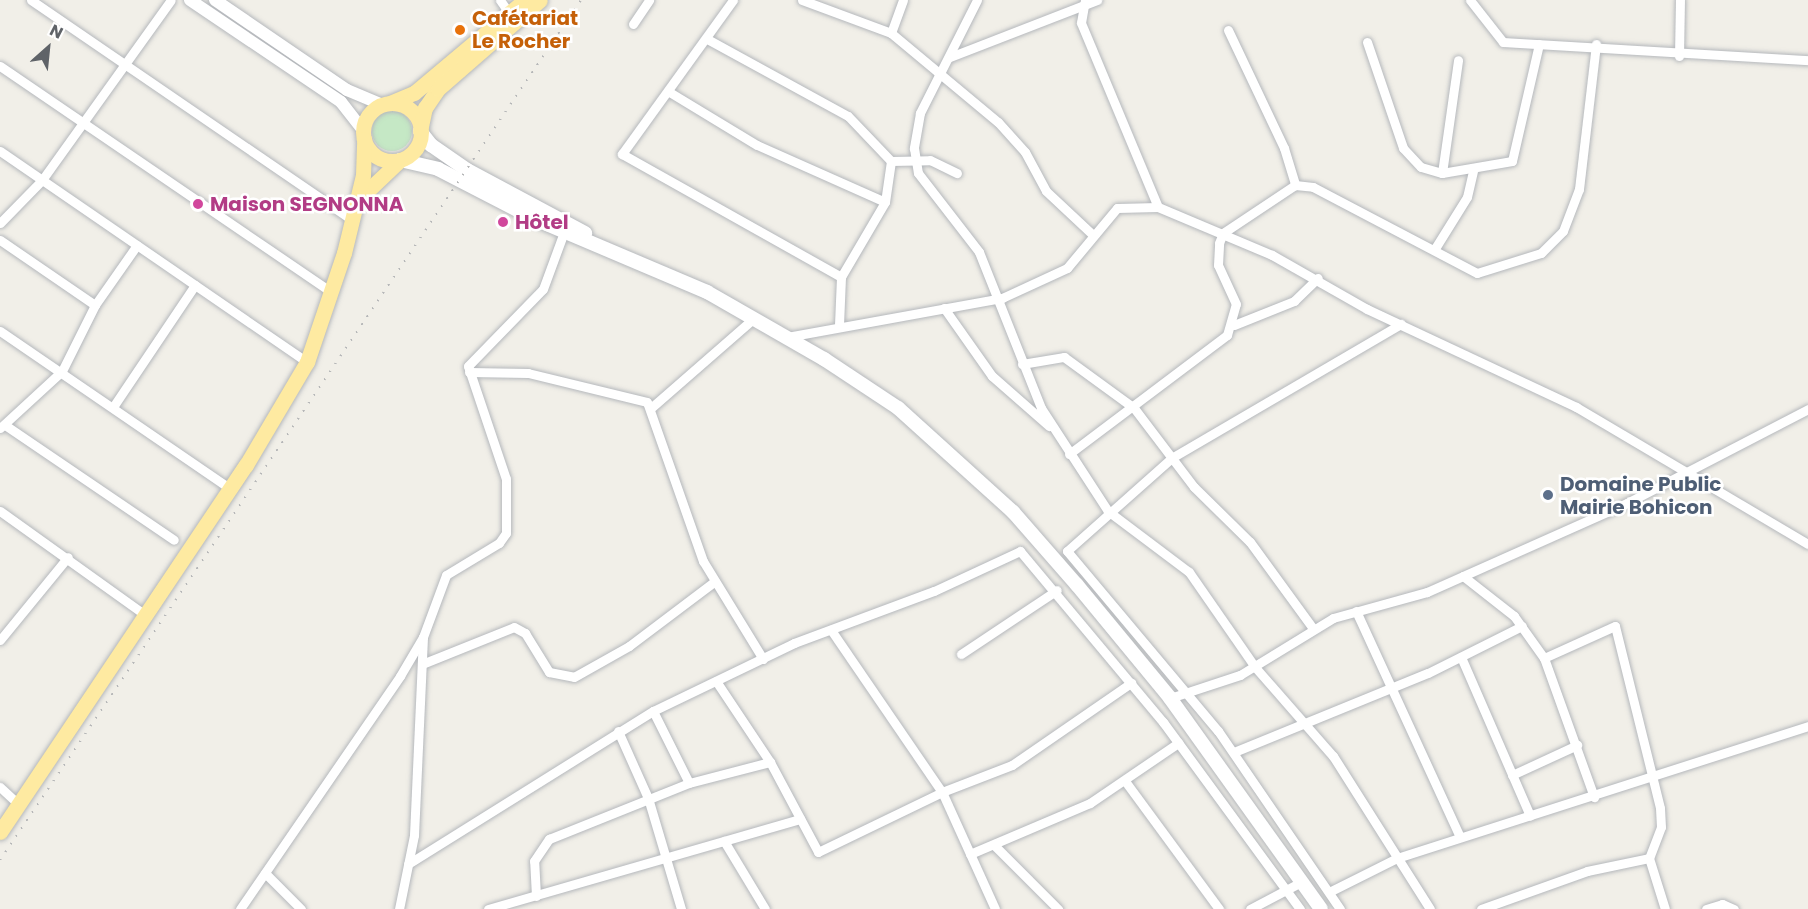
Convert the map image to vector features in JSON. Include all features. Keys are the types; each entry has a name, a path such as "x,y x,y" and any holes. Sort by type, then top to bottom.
{"highway":[{"path":"0,832 231,489 307,362 331,292 356,203 363,135 369,115 385,104 414,93 525,0"},
{"path":"356,203 400,160 415,149 425,108 438,89 540,0"},
{"path":"385,104 409,109 420,131"},
{"path":"363,135 380,158 400,160"}],"main road":[{"path":"420,131 431,145 466,170 608,246 754,318 898,408 1037,539 1170,698 1321,909"},
{"path":"400,160 438,169 564,232 608,246"}],"street":[{"path":"31,0 128,64 351,219"},
{"path":"0,223 42,180 128,64 171,0"},
{"path":"190,0 341,102 363,135"},
{"path":"215,0 347,90 385,104"},
{"path":"500,0 508,13"},
{"path":"633,24 649,0"},
{"path":"733,0 709,40 671,93 622,154 841,277"},
{"path":"891,33 903,0"},
{"path":"977,0 921,113 914,161 922,181 980,252 1002,297 1022,364 1052,429 1108,511 1190,572 1255,667 1306,721 1430,909"},
{"path":"950,57 1097,0"},
{"path":"1470,0 1503,42 1596,44 1679,56 1808,60"},
{"path":"1679,56 1680,0"},
{"path":"807,1 891,33 1003,128 1046,190 1093,235"},
{"path":"1084,4 1081,23 1100,76 1158,207"},
{"path":"1228,30 1284,148 1294,185"},
{"path":"709,40 848,116 891,161 939,162 957,172"},
{"path":"1367,42 1403,148 1421,167 1442,173 1473,171 1514,158 1539,44"},
{"path":"1234,325 1236,304 1217,258 1223,233 1294,185 1313,187 1477,273 1527,260 1553,243 1572,212 1584,164 1596,44"},
{"path":"1442,173 1458,60"},
{"path":"0,66 331,292"},
{"path":"671,93 757,145 885,202"},
{"path":"0,152 307,362"},
{"path":"838,324 841,277 885,202 891,161"},
{"path":"1434,250 1467,197 1473,171"},
{"path":"787,337 838,324 1002,297 1058,274 1117,208 1158,207 1223,233 1318,278 1401,324 1566,401 1692,471 1808,544"},
{"path":"240,909 423,637 446,575 499,543 509,518 506,479 469,372 472,358 543,289 564,232"},
{"path":"0,240 95,305"},
{"path":"137,245 95,305 62,372 2,426 174,540"},
{"path":"1069,454 1219,343 1234,325 1276,311 1318,278"},
{"path":"113,407 195,285"},
{"path":"944,308 992,376 1052,429"},
{"path":"652,407 754,318"},
{"path":"1340,909 1234,752 1067,551 1108,511 1173,457 1401,324"},
{"path":"0,331 231,489"},
{"path":"1022,364 1064,357 1134,408 1194,488 1250,542 1312,627"},
{"path":"469,372 528,373 635,395 652,407 674,489 714,582 763,658"},
{"path":"1170,698 1185,691 1222,683 1255,667 1312,627 1463,576 1692,471 1808,409"},
{"path":"2,516 68,557 145,615"},
{"path":"1797,536 1808,532"},
{"path":"408,864 618,730 653,711 763,658 949,585 1020,551 1037,539"},
{"path":"1020,551 1057,590 1178,742 1287,888 1300,909"},
{"path":"0,640 68,557"},
{"path":"1463,576 1495,597 1522,626 1544,658 1594,796"},
{"path":"423,664 514,627 525,633 549,672 574,677 629,646 714,582"},
{"path":"961,654 1057,590"},
{"path":"1356,611 1393,687 1460,837"},
{"path":"1234,752 1393,687 1461,657 1522,626"},
{"path":"1544,658 1615,626 1661,819 1649,858 1665,909"},
{"path":"831,630 942,792 995,909"},
{"path":"399,909 408,864 423,637"},
{"path":"1461,657 1530,816"},
{"path":"716,681 770,762 818,852 942,792 1028,756 1131,683"},
{"path":"653,711 689,783"},
{"path":"1329,891 1397,858 1653,778 1808,726"},
{"path":"618,730 648,798 668,856 681,909"},
{"path":"970,854 1072,812 1125,781 1178,742"},
{"path":"1512,775 1577,746"},
{"path":"536,896 534,861 549,838 689,783 770,762"},
{"path":"1203,775 1220,766"},
{"path":"1125,781 1219,909"},
{"path":"0,787 19,805"},
{"path":"488,909 800,819"},
{"path":"724,841 765,909"},
{"path":"993,845 1058,909"},
{"path":"1481,909 1587,871 1649,858"},
{"path":"265,873 301,909"},
{"path":"1250,909 1303,881"},
{"path":"1706,909 1722,904 1734,909"}],"green space":[{"path":"392,111 406,117 412,131 406,145 392,151 378,145 372,131 378,117"}],"railway":[{"path":"0,860 581,0"}],"place":[{"name":"Cafétariat Le Rocher","path":"460,30"},
{"name":"Maison SEGNONNA","path":"198,204"},
{"name":"Hôtel","path":"503,222"},
{"name":"Domaine Public Mairie Bohicon","path":"1548,495"}]}
